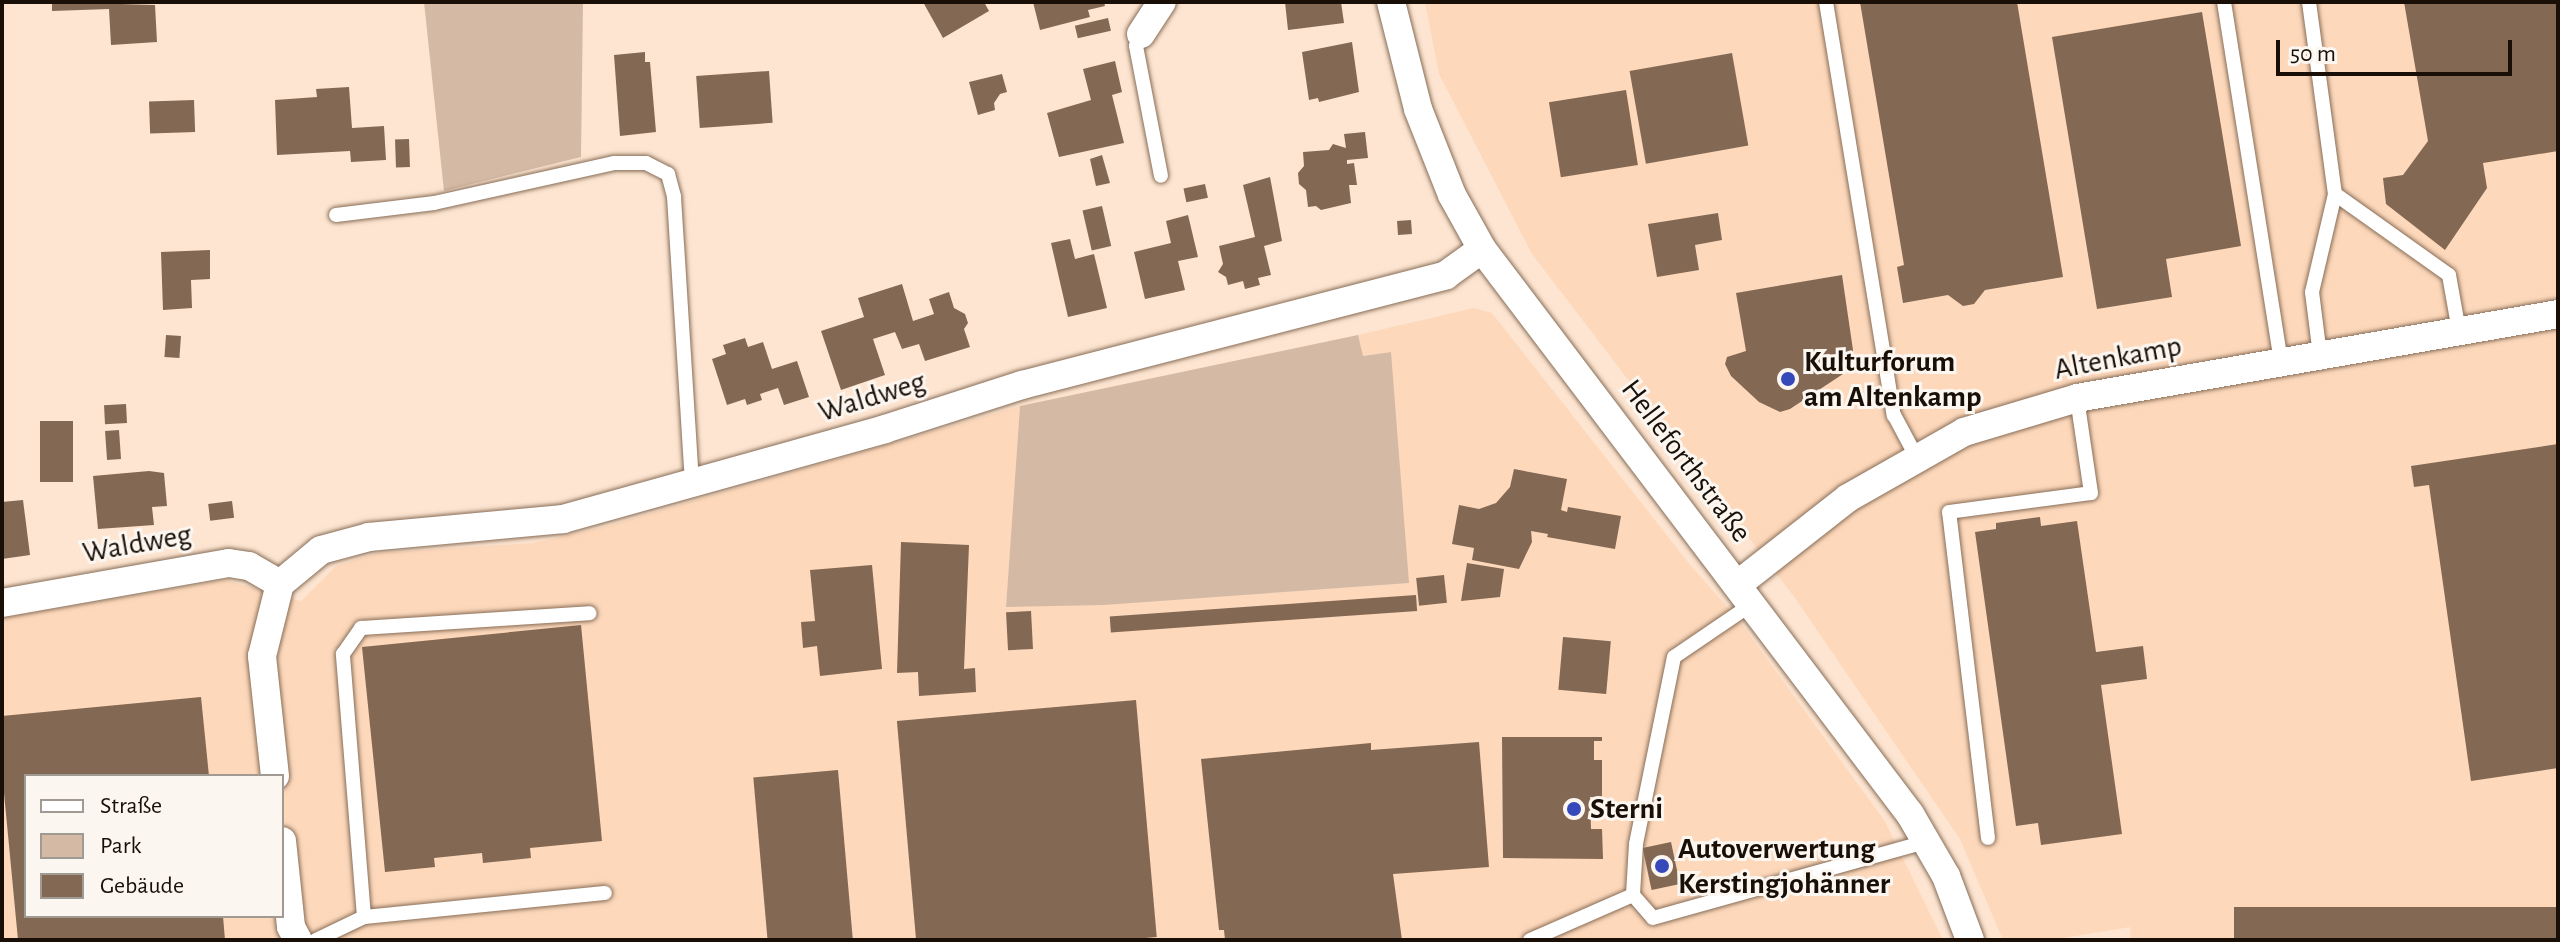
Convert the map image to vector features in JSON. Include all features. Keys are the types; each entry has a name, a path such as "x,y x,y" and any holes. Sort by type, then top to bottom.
{"street":[{"path":"1141,34 1162,2"},
{"name":"Helleforthstraße","path":"1391,2 1418,109 1452,195 1482,249 1910,814 1946,876 1970,940"},
{"name":"Waldweg","path":"2,603 229,563 249,566 280,584 321,550 369,537 563,519 885,429 1022,385 1446,275 1482,249"},
{"name":"Altenkamp","path":"1745,595 1848,498 1964,432 2077,398 2558,314"},
{"path":"275,774 262,656 280,584"},
{"path":"284,860 291,927 298,940"}],"lane":[{"path":"1826,2 1894,415 1917,458"},
{"path":"2224,2 2281,362"},
{"path":"2309,2 2335,194 2312,292 2320,355"},
{"path":"1141,34 1136,46 1161,176"},
{"path":"336,215 434,203 614,163 646,163 668,174 674,197 692,484"},
{"path":"2335,194 2449,275 2459,331"},
{"path":"1988,838 1949,512 2091,493 2077,398"},
{"path":"1745,595 1674,657 1636,844 1633,895 1653,918 1926,842"},
{"path":"364,917 343,654 361,628 590,613"},
{"path":"316,940 364,917 605,893"},
{"path":"1530,940 1633,895"}],"shaded area":[{"path":"1425,2 2558,2 2558,940 2131,940 2130,927 2051,940 2003,940 1960,839 1795,598 1532,254 1439,74"},
{"path":"1474,308 1492,313 1691,566 1737,618 1884,820 1943,940 2,940 2,618 225,580 301,601 336,566 376,553 534,543 600,528 1020,406 1006,607 1391,352 1362,356 1358,335"}],"green space":[{"path":"424,2 583,2 581,157 444,191"},
{"path":"1358,335 1363,356 1391,352 1409,583 1104,605 1006,607 1020,406"}],"building":[{"path":"52,2 155,5 157,42 111,45 109,9 52,11"},
{"path":"923,2 984,2 989,11 943,38"},
{"path":"1033,2 1104,2 1105,6 1088,10 1090,17 1040,30"},
{"path":"1285,2 1341,2 1344,23 1288,30"},
{"path":"1860,2 2017,2 2063,277 1985,290 1974,304 1963,306 1948,295 1903,303 1897,267 1904,265"},
{"path":"2404,2 2558,2 2558,151 2483,163 2487,188 2445,250 2386,204 2383,178 2403,175 2428,141"},
{"path":"2202,12 2241,246 2166,259 2172,297 2097,309 2052,37"},
{"path":"1108,18 1111,31 1078,38 1075,26"},
{"path":"1352,42 1359,92 1319,102 1318,98 1309,100 1302,52"},
{"path":"645,52 645,62 650,62 656,132 620,136 614,55"},
{"path":"1732,53 1748,146 1646,164 1630,71"},
{"path":"1115,61 1122,92 1112,95 1124,143 1059,157 1047,113 1091,100 1083,69"},
{"path":"769,71 773,123 700,128 696,76"},
{"path":"1002,74 1007,92 1000,94 994,103 995,110 978,115 969,82"},
{"path":"349,87 352,128 384,126 386,160 351,162 350,151 277,155 275,100 317,97 316,89"},
{"path":"1626,90 1638,165 1561,177 1549,102"},
{"path":"194,100 195,132 150,134 149,102"},
{"path":"1365,132 1368,158 1347,160 1347,164 1354,163 1357,185 1349,185 1351,203 1321,210 1316,206 1308,207 1306,190 1299,184 1298,173 1304,166 1303,152 1329,150 1333,144 1346,148 1344,134"},
{"path":"395,139 409,139 410,167 396,167"},
{"path":"1102,155 1110,183 1096,186 1090,159"},
{"path":"1270,177 1282,241 1264,246 1271,275 1258,278 1260,285 1245,289 1243,281 1228,285 1226,277 1218,272 1223,264 1219,246 1255,237 1243,185"},
{"path":"1205,184 1208,198 1186,202 1183,189"},
{"path":"1102,206 1111,246 1092,250 1083,210"},
{"path":"1718,213 1722,240 1695,245 1699,270 1657,277 1648,224"},
{"path":"1188,215 1198,257 1178,261 1185,290 1145,299 1134,252 1171,243 1166,221"},
{"path":"1411,220 1412,234 1398,235 1397,221"},
{"path":"1070,239 1075,259 1094,254 1107,308 1068,317 1051,243"},
{"path":"210,250 210,279 191,280 192,308 163,310 161,252"},
{"path":"1842,275 1853,350 1843,374 1790,409 1780,412 1759,402 1731,376 1725,364 1727,357 1746,351 1736,293"},
{"path":"902,284 913,321 934,314 929,299 949,292 954,308 965,314 968,323 964,329 970,347 925,361 919,344 902,349 895,332 873,339 885,375 841,390 821,331 864,317 858,298"},
{"path":"166,335 181,336 179,358 164,357"},
{"path":"745,338 748,347 763,342 772,369 797,361 809,397 784,405 778,388 760,394 762,400 747,405 745,399 727,405 712,359 726,354 723,345"},
{"path":"126,404 127,423 105,424 104,405"},
{"path":"40,421 73,421 73,482 40,482"},
{"path":"119,430 121,459 107,460 105,431"},
{"path":"2558,444 2558,768 2471,781 2429,485 2414,487 2411,466"},
{"path":"1514,469 1567,479 1561,510 1567,512 1568,507 1621,516 1615,549 1547,537 1548,534 1531,531 1532,542 1519,569 1472,560 1474,548 1452,544 1459,505 1479,509 1496,503 1510,487"},
{"path":"149,471 164,473 167,506 152,507 154,525 98,529 93,476"},
{"path":"23,500 30,555 2,559 2,502"},
{"path":"232,501 234,518 210,521 208,504"},
{"path":"2040,517 2041,526 2077,521 2096,652 2143,646 2147,679 2101,685 2122,834 2041,845 2038,823 2016,826 1975,532 1996,529 1996,523"},
{"path":"901,542 969,545 964,669 975,668 976,692 919,696 918,672 897,673"},
{"path":"1467,563 1504,569 1500,597 1461,601"},
{"path":"872,565 882,669 820,676 817,646 803,648 801,622 815,621 810,570"},
{"path":"1444,575 1447,603 1419,606 1416,578"},
{"path":"1416,595 1417,611 1111,632 1110,616"},
{"path":"1031,611 1033,649 1008,650 1006,612"},
{"path":"581,625 602,841 530,848 531,858 483,863 482,853 434,858 435,867 385,872 362,647"},
{"path":"1563,637 1611,641 1606,694 1558,690"},
{"path":"201,697 209,774 24,774 24,918 223,918 225,940 18,940 2,772 2,716"},
{"path":"1136,700 1157,937 1124,940 916,940 897,721"},
{"path":"1502,737 1602,737 1602,741 1594,741 1594,760 1602,760 1602,797 1590,797 1591,829 1602,829 1603,859 1503,858"},
{"path":"1479,742 1489,867 1393,874 1402,940 1225,940 1224,930 1219,930 1201,759 1371,743 1371,750"},
{"path":"838,770 853,940 768,940 753,777"},
{"name":"Autoverwertung Kerstingjohänner","path":"1671,842 1680,884 1652,890 1643,848"},
{"path":"2234,907 2558,907 2558,940 2234,940"}],"place":[{"name":"Kulturforum am Altenkamp","path":"1788,379"},
{"name":"Sterni","path":"1574,809"},
{"name":"Autoverwertung Kerstingjohänner","path":"1662,866"}]}
